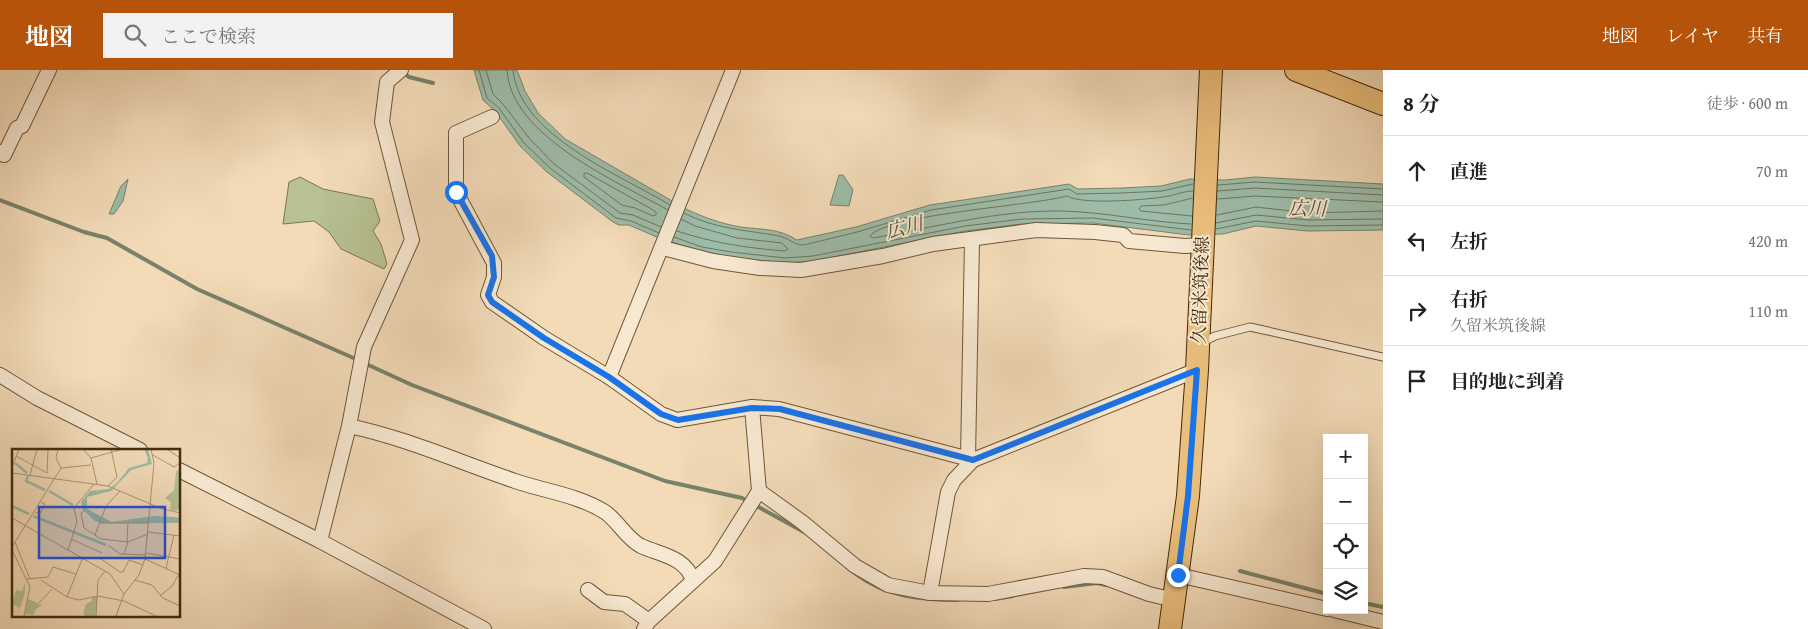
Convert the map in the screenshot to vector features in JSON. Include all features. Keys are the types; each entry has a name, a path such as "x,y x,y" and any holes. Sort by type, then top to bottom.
{"main road":[{"name":"久留米筑後線","path":"1170,629 1188,496 1197,370 1211,70"},
{"path":"1296,70 1383,104"}],"street":[{"path":"0,152 4,155 18,128 22,126 49,70"},
{"path":"320,541 349,426 364,347 412,240 382,122 387,82 401,70"},
{"path":"609,377 664,245 733,70"},
{"path":"492,118 456,133 456,192 494,263 494,277 488,295 492,302 544,338 609,377 661,414 678,420 752,408 780,409 970,460"},
{"path":"664,245 732,264 760,268 801,270 834,266 933,244 1036,230 1123,235 1129,241 1184,246 1202,242"},
{"path":"970,460 972,239"},
{"path":"930,593 948,492 954,480 970,460 1197,370"},
{"path":"0,375 36,398 138,449"},
{"path":"588,590 604,602 625,604 646,627 715,561 759,491 752,408"},
{"path":"349,426 389,434 517,482 563,494 605,512 639,545 672,557 689,570 693,580"},
{"path":"180,471 320,541 480,628"},
{"path":"759,491 802,522 855,566 888,585 930,593 988,594 1084,576 1103,577 1149,594 1174,600"},
{"path":"1178,575 1323,608"},
{"path":"1350,614 1383,622"}],"lane":[{"path":"1198,345 1215,336 1250,327 1383,356"}],"shaded area":[{"path":"300,177 323,189 373,199 380,221 373,231 381,244 387,264 384,269 341,249 329,232 314,221 283,224 289,182"}],"water":[{"name":"広川","path":"474,70 517,70 525,91 538,113 565,139 686,209 720,222 741,227 777,231 797,240 856,227 930,205 1069,184 1078,189 1122,188 1161,186 1190,179 1225,180 1255,177 1383,184 1383,230 1308,231 1256,226 1223,234 1189,235 1093,223 1022,224 965,231 813,261 785,263 730,257 701,251 659,238 629,225 619,225 613,222 547,172 520,146 495,111 483,100"},
{"path":"839,175 843,175 853,190 849,206 830,205"},
{"path":"128,179 123,201 114,214 109,214 121,186"}],"waterway":[{"path":"403,72 409,77 433,83"},
{"path":"0,200 84,232 107,238 197,289 358,360"},
{"path":"364,363 412,385 665,481 742,498 804,532"},
{"path":"1240,571 1323,593"},
{"path":"856,574 879,588 904,596 958,600"},
{"path":"1064,587 1097,583 1106,585"},
{"path":"995,599 1013,596"},
{"path":"1368,604 1383,607"}],"route":[{"path":"456,192 492,256 494,277 488,295 492,302 544,338 609,377 661,414 678,420 752,408 780,409 973,460 1197,370 1188,496 1178,575"}]}
